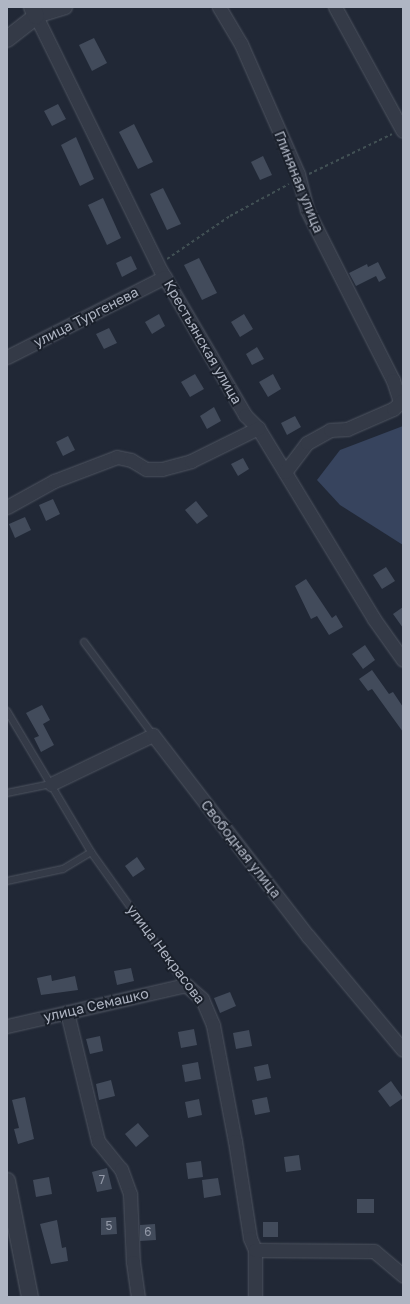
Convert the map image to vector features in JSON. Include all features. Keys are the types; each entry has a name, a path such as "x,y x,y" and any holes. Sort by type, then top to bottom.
{"street":[{"path":"7,39 34,12 65,7"},
{"name":"Глиняная улица","path":"219,7 241,44 300,178 307,210 394,380 402,400"},
{"path":"335,7 403,130"},
{"name":"Крестьянская улица","path":"34,12 158,265 245,415 258,428 374,619 403,660"},
{"name":"улица Тургенева","path":"7,357 165,277"},
{"path":"285,472 307,443 330,430 347,429 393,409 402,400"},
{"path":"7,507 54,481 117,457 131,460 146,469 162,469 191,461 258,428"},
{"path":"50,784 153,735"},
{"name":"Свободная улица","path":"153,735 308,936 403,1050"},
{"name":"улица Семашко","path":"7,1026 186,985"},
{"name":"улица Некрасова","path":"186,985 202,999 213,1025 236,1141 250,1238 255,1250 254,1297"},
{"path":"67,1012 98,1141 120,1169 130,1194 133,1262 138,1297"},
{"path":"7,1182 30,1297"},
{"path":"255,1250 374,1252 403,1275"}],"lane":[{"path":"84,642 153,735"},
{"name":"улица Некрасова","path":"7,711 91,852 186,985"},
{"path":"7,793 50,784"},
{"path":"7,881 63,869 91,852"}],"path":[{"path":"158,265 230,216 300,178 403,130"}],"water":[{"path":"403,426 403,545 340,505 317,480 340,450"}],"building":[{"path":"94,38 107,63 92,71 79,45"},
{"path":"58,104 66,119 52,126 44,111"},
{"path":"134,124 153,162 138,169 119,132"},
{"path":"76,137 94,179 80,186 61,145"},
{"path":"263,156 272,175 260,180 251,162"},
{"path":"163,188 181,224 167,230 150,194"},
{"path":"103,198 121,238 107,245 88,205"},
{"path":"131,256 137,269 122,277 116,263"},
{"path":"199,258 217,293 202,300 184,265"},
{"path":"378,262 386,278 379,282 376,276 356,286 349,273 367,264 368,267"},
{"path":"159,314 165,326 152,334 145,322"},
{"path":"244,314 253,329 240,337 231,322"},
{"path":"109,328 117,343 104,349 96,334"},
{"path":"257,347 264,359 252,365 246,354"},
{"path":"195,374 204,389 190,397 181,382"},
{"path":"273,374 281,389 268,397 259,382"},
{"path":"214,407 221,421 207,429 200,416"},
{"path":"295,416 301,427 287,435 281,423"},
{"path":"68,436 75,450 63,456 56,442"},
{"path":"243,458 249,469 238,476 231,464"},
{"path":"53,499 60,514 46,521 39,505"},
{"path":"196,501 208,516 197,524 185,510"},
{"path":"25,517 31,530 15,538 9,524"},
{"path":"386,567 395,581 382,589 373,575"},
{"path":"306,579 332,618 336,615 343,627 329,635 317,616 311,619 295,586"},
{"path":"403,607 403,628 393,614"},
{"path":"365,645 375,660 363,669 352,654"},
{"path":"372,670 389,694 393,692 403,707 403,732 372,689 368,691 359,679"},
{"path":"42,705 50,720 43,724 54,745 41,752 34,738 39,736 26,713"},
{"path":"137,857 145,869 133,877 125,866"},
{"path":"131,968 134,981 117,985 114,971"},
{"path":"51,975 52,981 75,976 78,990 41,995 37,978"},
{"path":"230,992 236,1006 220,1013 214,998"},
{"path":"194,1029 197,1045 181,1048 178,1032"},
{"path":"249,1030 252,1046 236,1049 233,1033"},
{"path":"100,1036 103,1051 90,1054 86,1039"},
{"path":"198,1062 201,1079 185,1082 182,1065"},
{"path":"268,1064 271,1078 257,1081 254,1067"},
{"path":"111,1080 115,1096 99,1100 96,1084"},
{"path":"391,1081 403,1098 390,1107 378,1091"},
{"path":"25,1097 34,1139 18,1144 14,1129 19,1128 12,1100"},
{"path":"267,1097 270,1112 255,1115 252,1100"},
{"path":"199,1099 202,1115 188,1118 185,1102"},
{"path":"138,1123 149,1136 136,1147 125,1134"},
{"path":"299,1155 301,1170 286,1172 284,1157"},
{"path":"201,1161 203,1177 188,1179 186,1163"},
{"path":"107,1168 112,1189 97,1192 92,1172"},
{"path":"49,1177 52,1194 36,1197 33,1180"},
{"path":"218,1178 221,1195 204,1198 202,1180"},
{"path":"357,1199 374,1199 374,1213 357,1213"},
{"path":"116,1217 117,1234 101,1235 101,1218"},
{"path":"57,1220 62,1248 66,1247 68,1261 51,1264 40,1224"},
{"path":"263,1222 278,1222 278,1237 263,1237"},
{"path":"155,1224 156,1240 140,1241 140,1225"}]}
